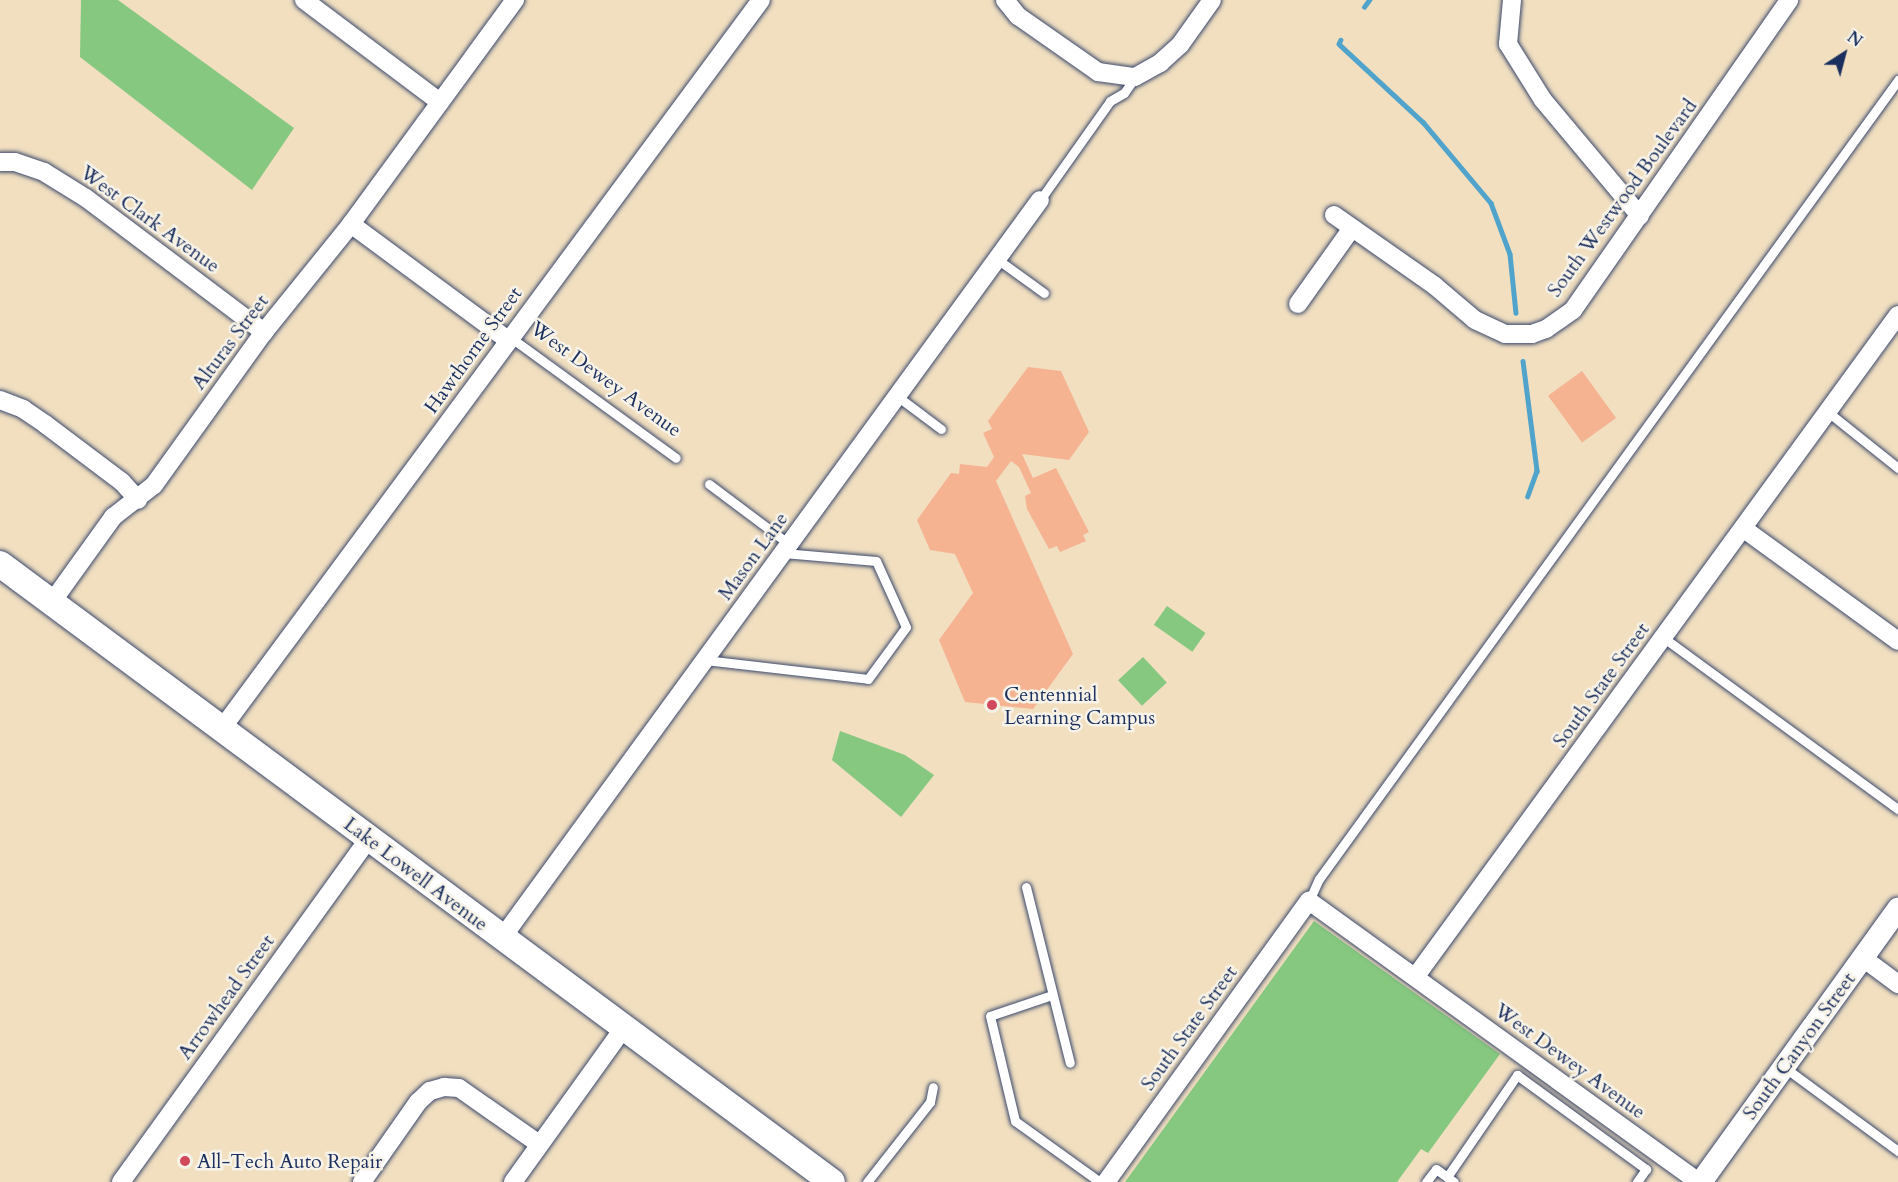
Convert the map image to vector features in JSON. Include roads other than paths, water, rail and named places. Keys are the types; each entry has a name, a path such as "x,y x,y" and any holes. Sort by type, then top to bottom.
{"main road":[{"name":"Lake Lowell Avenue","path":"0,564 223,727 368,839 832,1182"}],"street":[{"path":"304,0 440,102"},
{"name":"Alturas Street","path":"51,602 113,517 138,500 154,485 264,332 351,224 515,0"},
{"name":"Hawthorne Street","path":"223,727 761,0"},
{"path":"1005,0 1018,16 1098,72 1135,77 1160,63 1180,45 1212,0"},
{"path":"1512,0 1508,45 1543,100 1640,216"},
{"name":"South Westwood Boulevard","path":"1334,215 1475,320 1505,334 1532,334 1573,310 1789,0"},
{"name":"West Clark Avenue","path":"0,162 15,162 44,172 86,198 264,332"},
{"name":"Mason Lane","path":"502,938 1040,200"},
{"name":"West Dewey Avenue","path":"351,224 509,338"},
{"path":"1298,304 1352,228"},
{"name":"South State Street","path":"1416,976 1898,315"},
{"path":"0,399 31,414 122,482 138,500"},
{"path":"1744,529 1898,641"},
{"name":"Arrowhead Street","path":"121,1182 368,839"},
{"path":"1309,901 1416,976"},
{"name":"South State Street","path":"1106,1182 1309,901"},
{"name":"South Canyon Street","path":"1700,1182 1898,909"},
{"path":"1863,958 1898,984"},
{"name":"West Dewey Avenue","path":"1416,976 1700,1182"},
{"path":"513,1182 623,1029"},
{"path":"362,1182 418,1102 430,1091 444,1087 459,1088 539,1144"}],"lane":[{"path":"1040,200 1110,101 1124,93 1135,77"},
{"name":"South State Street","path":"1309,901 1319,879 1898,80"},
{"path":"997,259 1044,293"},
{"name":"West Dewey Avenue","path":"509,338 676,458"},
{"path":"897,396 941,429"},
{"path":"1828,412 1898,468"},
{"path":"705,660 868,679 906,627 876,561 786,548 709,484"},
{"path":"1664,638 1898,809"},
{"path":"1026,887 1070,1064"},
{"path":"1052,995 990,1016 1015,1120 1100,1182"},
{"path":"1426,1182 1436,1169 1450,1180 1529,1058"},
{"path":"1784,1067 1898,1151"},
{"path":"1517,1076 1646,1169"},
{"path":"867,1182 930,1102 933,1087"},
{"path":"1637,1182 1658,1153"}],"waterway":[{"path":"1364,7 1369,0"},
{"path":"1341,40 1339,44 1423,122 1491,203 1510,254 1516,313"},
{"path":"1523,361 1537,471 1528,496"}],"place":[{"name":"Centennial Learning Campus","path":"992,705"},
{"name":"All-Tech Auto Repair","path":"185,1161"}]}
